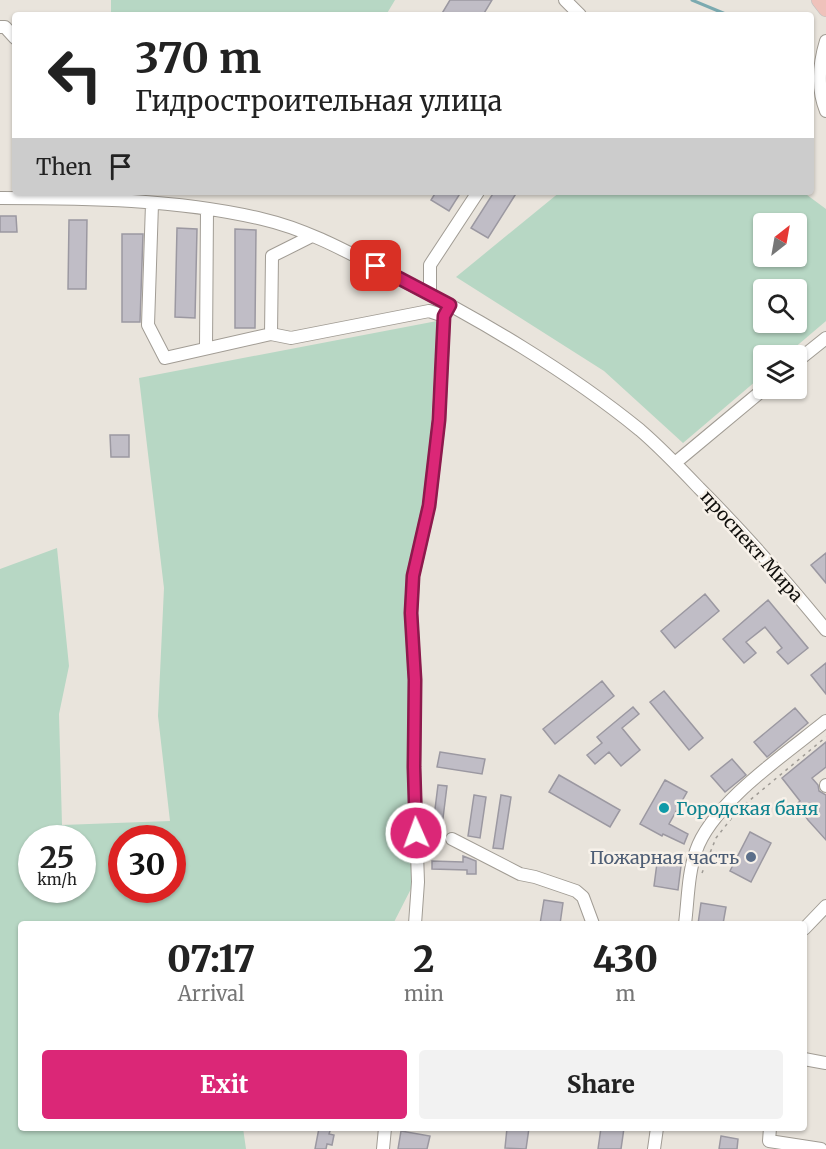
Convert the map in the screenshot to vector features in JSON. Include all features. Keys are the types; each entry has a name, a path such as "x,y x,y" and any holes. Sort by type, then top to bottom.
{"main road":[{"path":"819,0 826,9"}],"street":[{"path":"565,0 577,12"},
{"path":"0,27 5,27 12,35"},
{"path":"826,41 816,86 826,111"},
{"path":"430,294 430,265 476,195"},
{"name":"проспект Мира","path":"0,198 81,198 207,210 263,219 312,236 430,294 447,310 529,352 641,431 741,530 826,630"},
{"path":"152,204 148,325 165,358 271,334 291,338 429,311 447,310 438,431 429,506 413,576 411,613 415,680 414,767 418,882 416,921"},
{"path":"206,348 207,210"},
{"path":"271,334 272,256 312,236"},
{"path":"807,354 826,338"},
{"path":"675,463 753,398"},
{"path":"685,921 696,850 708,828 736,794 826,721"},
{"path":"452,838 520,874 576,891 583,897 592,921"},
{"path":"807,926 826,906"},
{"path":"807,1060 826,1063"},
{"path":"383,1149 385,1131"},
{"path":"654,1149 657,1131"},
{"path":"770,1131 768,1141 820,1149"}],"path":[{"path":"702,873 716,838 738,810 826,737"}],"green space":[{"path":"111,0 395,0 388,12 111,12"},
{"path":"556,195 807,195 826,209 826,321 798,345 753,345 753,384 683,443 604,371 456,277"},
{"path":"437,321 429,456 407,600 415,881 395,921 18,921 18,1131 243,1131 246,1149 0,1149 0,569 57,548 69,666 59,714 62,825 170,821 158,716 164,588 139,378"}],"building":[{"path":"450,0 492,0 485,12 443,12"},
{"path":"434,195 459,195 449,211 431,200"},
{"path":"492,195 515,195 488,238 471,228"},
{"path":"0,216 16,216 17,232 0,232"},
{"path":"69,220 87,220 86,289 68,289"},
{"path":"177,228 197,229 195,318 175,317"},
{"path":"235,229 256,230 255,328 235,328"},
{"path":"122,234 143,234 140,322 122,322"},
{"path":"110,435 129,435 129,457 111,457"},
{"path":"826,553 826,583 811,565"},
{"path":"705,594 719,611 675,648 661,631"},
{"path":"768,600 808,648 788,664 777,652 782,648 765,627 746,642 756,653 744,663 723,639"},
{"path":"826,663 826,694 811,675"},
{"path":"602,681 614,696 555,744 543,729"},
{"path":"664,691 703,738 689,750 650,702"},
{"path":"633,707 639,714 622,728 640,750 621,766 609,752 595,764 587,755 602,743 597,737"},
{"path":"795,708 808,723 767,757 754,742"},
{"path":"826,742 826,767 812,778 818,785 819,791 826,795 826,840 808,820 797,804 800,801 782,778"},
{"path":"440,752 485,759 482,774 437,767"},
{"path":"732,759 746,775 725,792 711,776"},
{"path":"559,775 620,810 610,827 549,792"},
{"name":"Городская баня","path":"665,780 687,792 669,824 688,834 684,844 663,834 662,836 640,824"},
{"path":"438,785 447,786 442,826 433,825"},
{"path":"474,795 486,797 480,838 468,836"},
{"path":"501,795 511,797 503,849 493,848"},
{"name":"Пожарная часть","path":"750,832 771,843 751,882 730,871"},
{"path":"463,856 476,861 476,874 467,874 467,870 432,869 432,861 463,862"},
{"path":"657,863 681,866 678,890 654,886"},
{"path":"544,900 563,903 560,921 540,921"},
{"path":"701,903 726,907 724,921 698,921"},
{"path":"318,1131 330,1131 329,1134 334,1135 332,1145 327,1144 326,1149 315,1149"},
{"path":"401,1131 430,1136 427,1149 398,1149"},
{"path":"507,1131 529,1131 526,1149 505,1148"},
{"path":"601,1131 624,1131 621,1149 598,1149"},
{"path":"721,1136 738,1139 737,1149 719,1149"}],"waterway":[{"path":"692,0 721,12"}],"place":[{"name":"Городская баня","path":"664,808"},
{"name":"Пожарная часть","path":"751,857"}],"route":[{"path":"376,266 450,305 444,316 439,420 429,506 413,576 411,613 415,680 416,833"}]}
